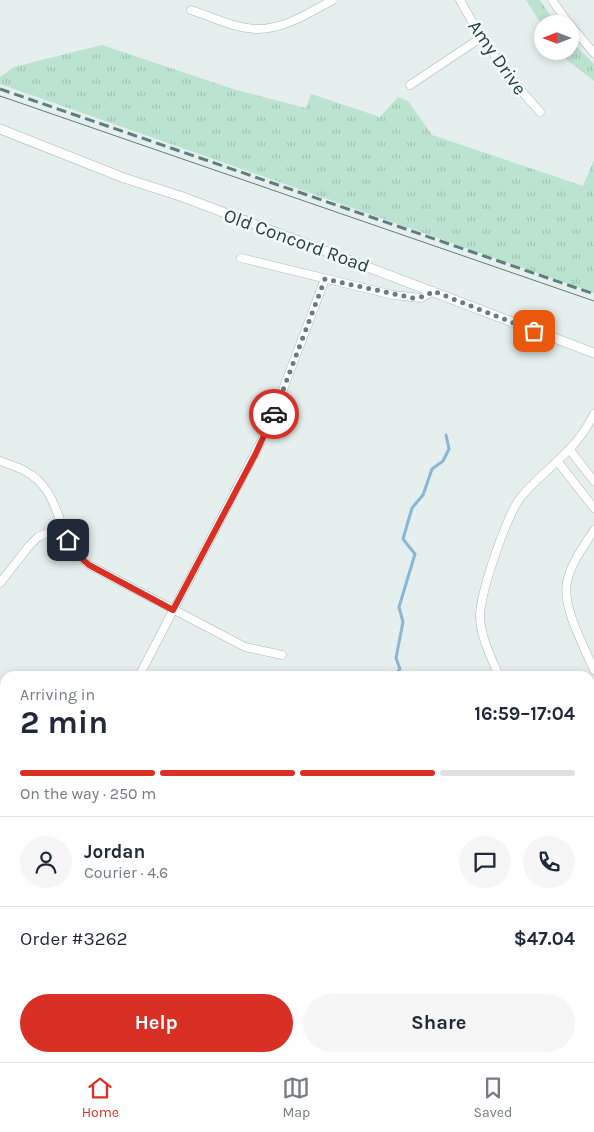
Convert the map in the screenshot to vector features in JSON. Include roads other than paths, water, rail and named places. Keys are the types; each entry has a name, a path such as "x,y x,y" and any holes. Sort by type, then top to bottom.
{"street":[{"path":"191,10 244,27 257,29 271,28 284,24 333,0"},
{"name":"Amy Drive","path":"460,0 482,37 514,84 540,112"},
{"path":"552,0 563,15"},
{"path":"579,34 594,53"},
{"path":"410,85 482,37"},
{"path":"582,38 594,45"},
{"name":"Old Concord Road","path":"0,129 124,178 183,197 594,353"},
{"path":"242,258 325,279 413,298 426,296 433,291"},
{"path":"142,671 266,432 325,279"},
{"path":"497,671 486,647 480,616 484,590 513,509 527,490 570,450 588,426 594,414"},
{"path":"570,450 594,481"},
{"path":"0,461 26,471 37,479 50,494 75,551 89,565 245,647 282,655"},
{"path":"558,462 594,508"},
{"path":"0,583 29,546 38,538 63,526"},
{"path":"594,530 571,570 566,594 573,620 594,670"}],"waterway":[{"path":"398,671 400,669 396,658 403,622 399,607 415,554 403,539 412,508 423,495 432,469 443,461 449,449 446,435"}],"tram line":[{"path":"0,96 594,301"}],"railway":[{"path":"0,89 594,294"}]}
